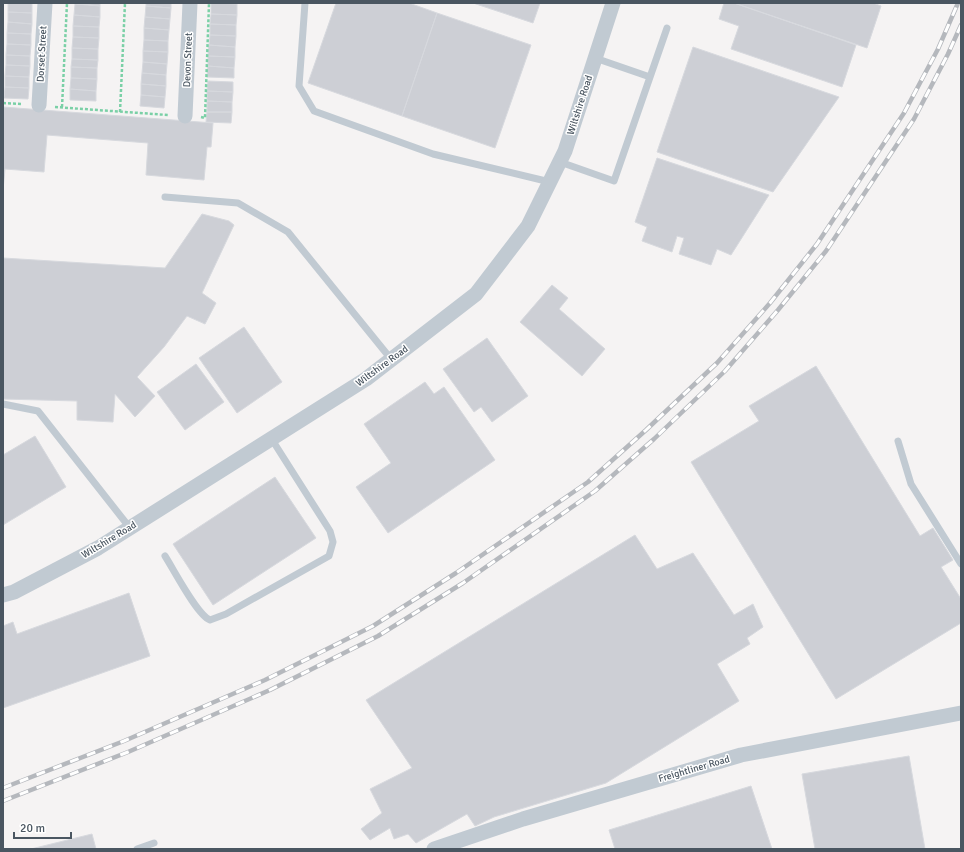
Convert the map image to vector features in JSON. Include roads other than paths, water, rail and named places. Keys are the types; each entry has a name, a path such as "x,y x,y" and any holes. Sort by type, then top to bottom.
{"street":[{"name":"Dorset Street","path":"39,105 45,3"},
{"name":"Devon Street","path":"185,116 190,3"},
{"name":"Wiltshire Road","path":"3,595 14,592 98,548 366,379 476,294 528,226 560,162 614,3"},
{"name":"Freightliner Road","path":"434,849 523,819 741,755 961,715"}],"lane":[{"path":"305,3 299,86 314,111 432,154 550,182"},
{"path":"560,162 614,181 667,28"},
{"path":"595,58 650,77"},
{"path":"165,197 238,203 288,232 391,359"},
{"path":"3,404 38,411 130,528"},
{"path":"165,556 198,609 205,618 210,620 226,614 329,556 333,542 330,531 271,438"},
{"path":"898,441 911,484 961,564"},
{"path":"137,849 154,843"}],"railway":[{"path":"3,788 124,741 265,680 373,626 456,573 588,482 717,363 770,303 817,244 904,113 938,49 958,3"},
{"path":"3,801 128,752 270,690 378,636 463,583 595,491 654,439 725,371 778,310 826,251 914,119 948,54 961,25"}]}
